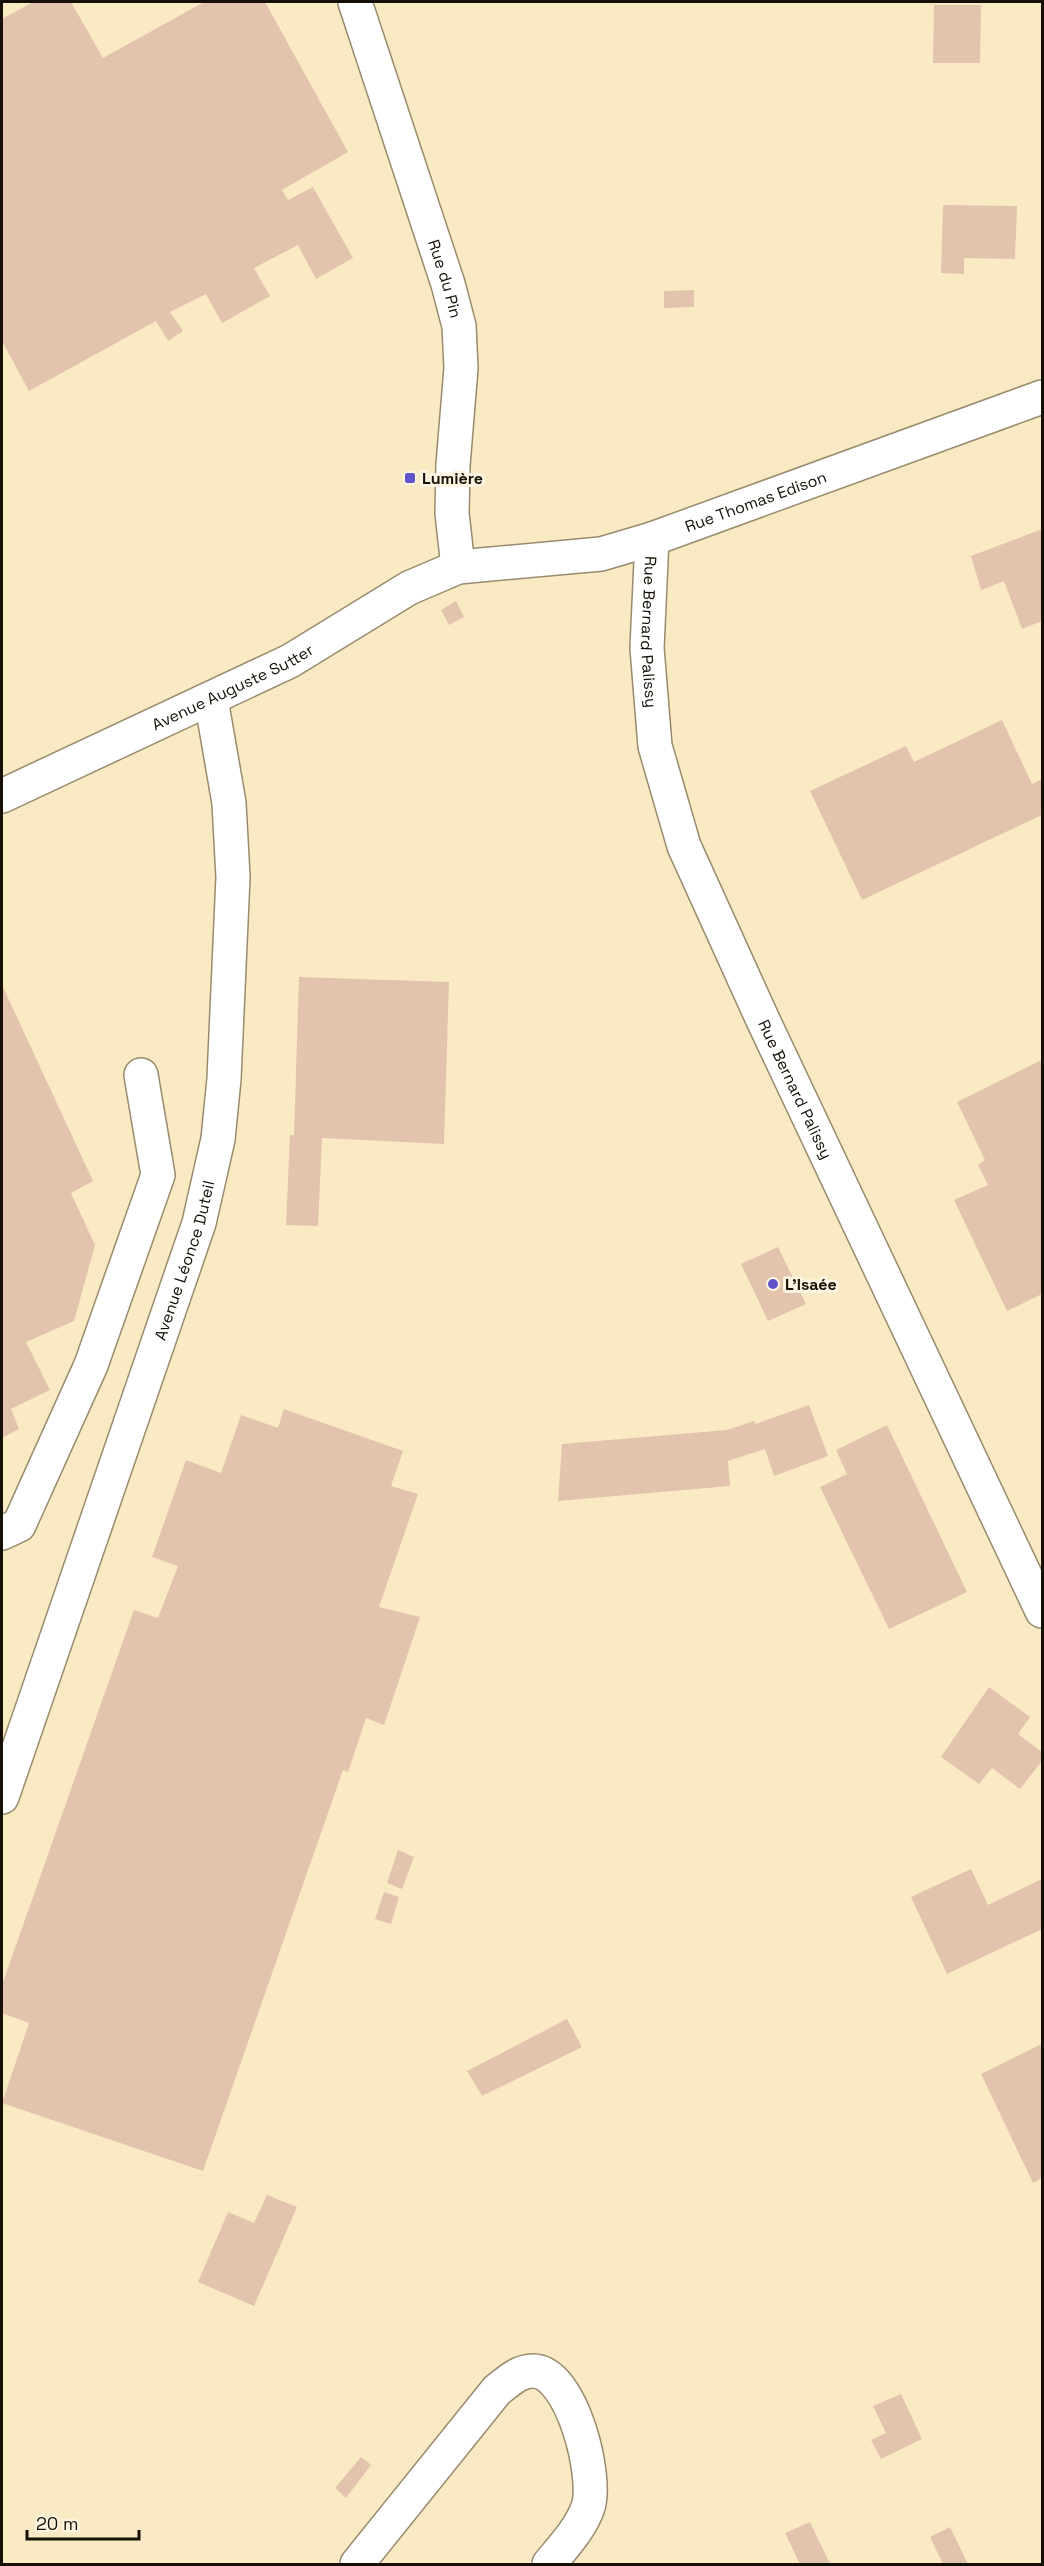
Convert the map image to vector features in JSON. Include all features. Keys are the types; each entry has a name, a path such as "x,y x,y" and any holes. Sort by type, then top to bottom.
{"street":[{"name":"Rue du Pin","path":"355,2 448,284 459,326 461,368 453,465 452,513 458,567"},
{"name":"Rue Thomas Edison","path":"458,567 601,554 652,539 1042,397"},
{"name":"Rue Bernard Palissy","path":"652,539 647,648 655,746 684,846 762,1018 1042,1611"},
{"name":"Avenue Auguste Sutter","path":"2,796 290,660 409,588 458,567"},
{"name":"Avenue Léonce Duteil","path":"2,1797 199,1223 218,1139 226,1057 234,877 229,803 211,699"},
{"path":"2,1533 19,1525 91,1365 158,1175 141,1075"},
{"path":"357,2565 497,2390 514,2376 532,2371 545,2374 555,2382 564,2395 584,2447 591,2481 588,2506 578,2527 549,2565"}],"shaded area":[{"path":"2,2 1042,2 1042,2564 2,2564"}],"building":[{"path":"33,2 71,2 103,58 204,2 265,2 348,152 282,190 288,200 313,187 353,258 316,279 298,245 254,268 270,296 222,323 206,294 170,312 183,331 168,341 156,321 29,391 2,341 2,19"},
{"path":"934,5 981,5 980,63 933,63"},
{"path":"943,205 1017,206 1015,259 964,258 964,274 941,273"},
{"path":"694,290 694,307 664,308 664,291"},
{"path":"1042,529 1042,621 1022,629 1004,581 981,590 971,556"},
{"path":"456,601 464,617 449,625 441,610"},
{"path":"1002,720 1032,784 1042,779 1042,815 862,900 810,791 906,746 914,762"},
{"path":"299,977 449,982 444,1144 322,1138 318,1226 286,1225 290,1135 294,1135"},
{"path":"2,985 93,1181 71,1193 95,1245 74,1321 26,1342 50,1390 11,1409 19,1429 2,1438"},
{"path":"1042,1060 1042,1294 1007,1311 954,1200 988,1185 978,1165 985,1160 957,1102"},
{"name":"L'Isaée","path":"778,1247 806,1304 768,1321 741,1264"},
{"path":"809,1405 828,1456 774,1476 765,1449 728,1461 730,1486 558,1501 562,1444 727,1430 754,1421 756,1424"},
{"path":"284,1409 403,1451 391,1486 418,1494 379,1607 420,1617 384,1725 366,1718 348,1772 343,1770 203,2171 2,2103 29,2023 2,2013 2,1985 134,1610 158,1618 178,1566 152,1557 186,1460 221,1473 241,1415 278,1428"},
{"path":"887,1425 967,1592 889,1629 820,1487 847,1474 836,1450"},
{"path":"989,1687 1030,1717 1018,1734 1042,1752 1042,1761 1020,1789 992,1768 979,1784 941,1757"},
{"path":"398,1850 414,1857 402,1889 387,1883"},
{"path":"971,1869 988,1905 1042,1879 1042,1929 947,1974 911,1897"},
{"path":"384,1892 399,1897 391,1924 375,1919"},
{"path":"567,2019 582,2047 482,2096 467,2071"},
{"path":"1042,2044 1042,2178 1033,2183 981,2074"},
{"path":"267,2195 297,2207 254,2306 198,2282 228,2212 254,2223"},
{"path":"901,2394 922,2439 881,2459 871,2440 886,2433 873,2406"},
{"path":"361,2457 371,2465 346,2498 335,2488"},
{"path":"810,2522 830,2564 800,2564 785,2533"},
{"path":"950,2527 968,2564 943,2564 930,2537"}],"place":[{"name":"Lumière","path":"410,478"},
{"name":"L'Isaée","path":"773,1284"}]}
